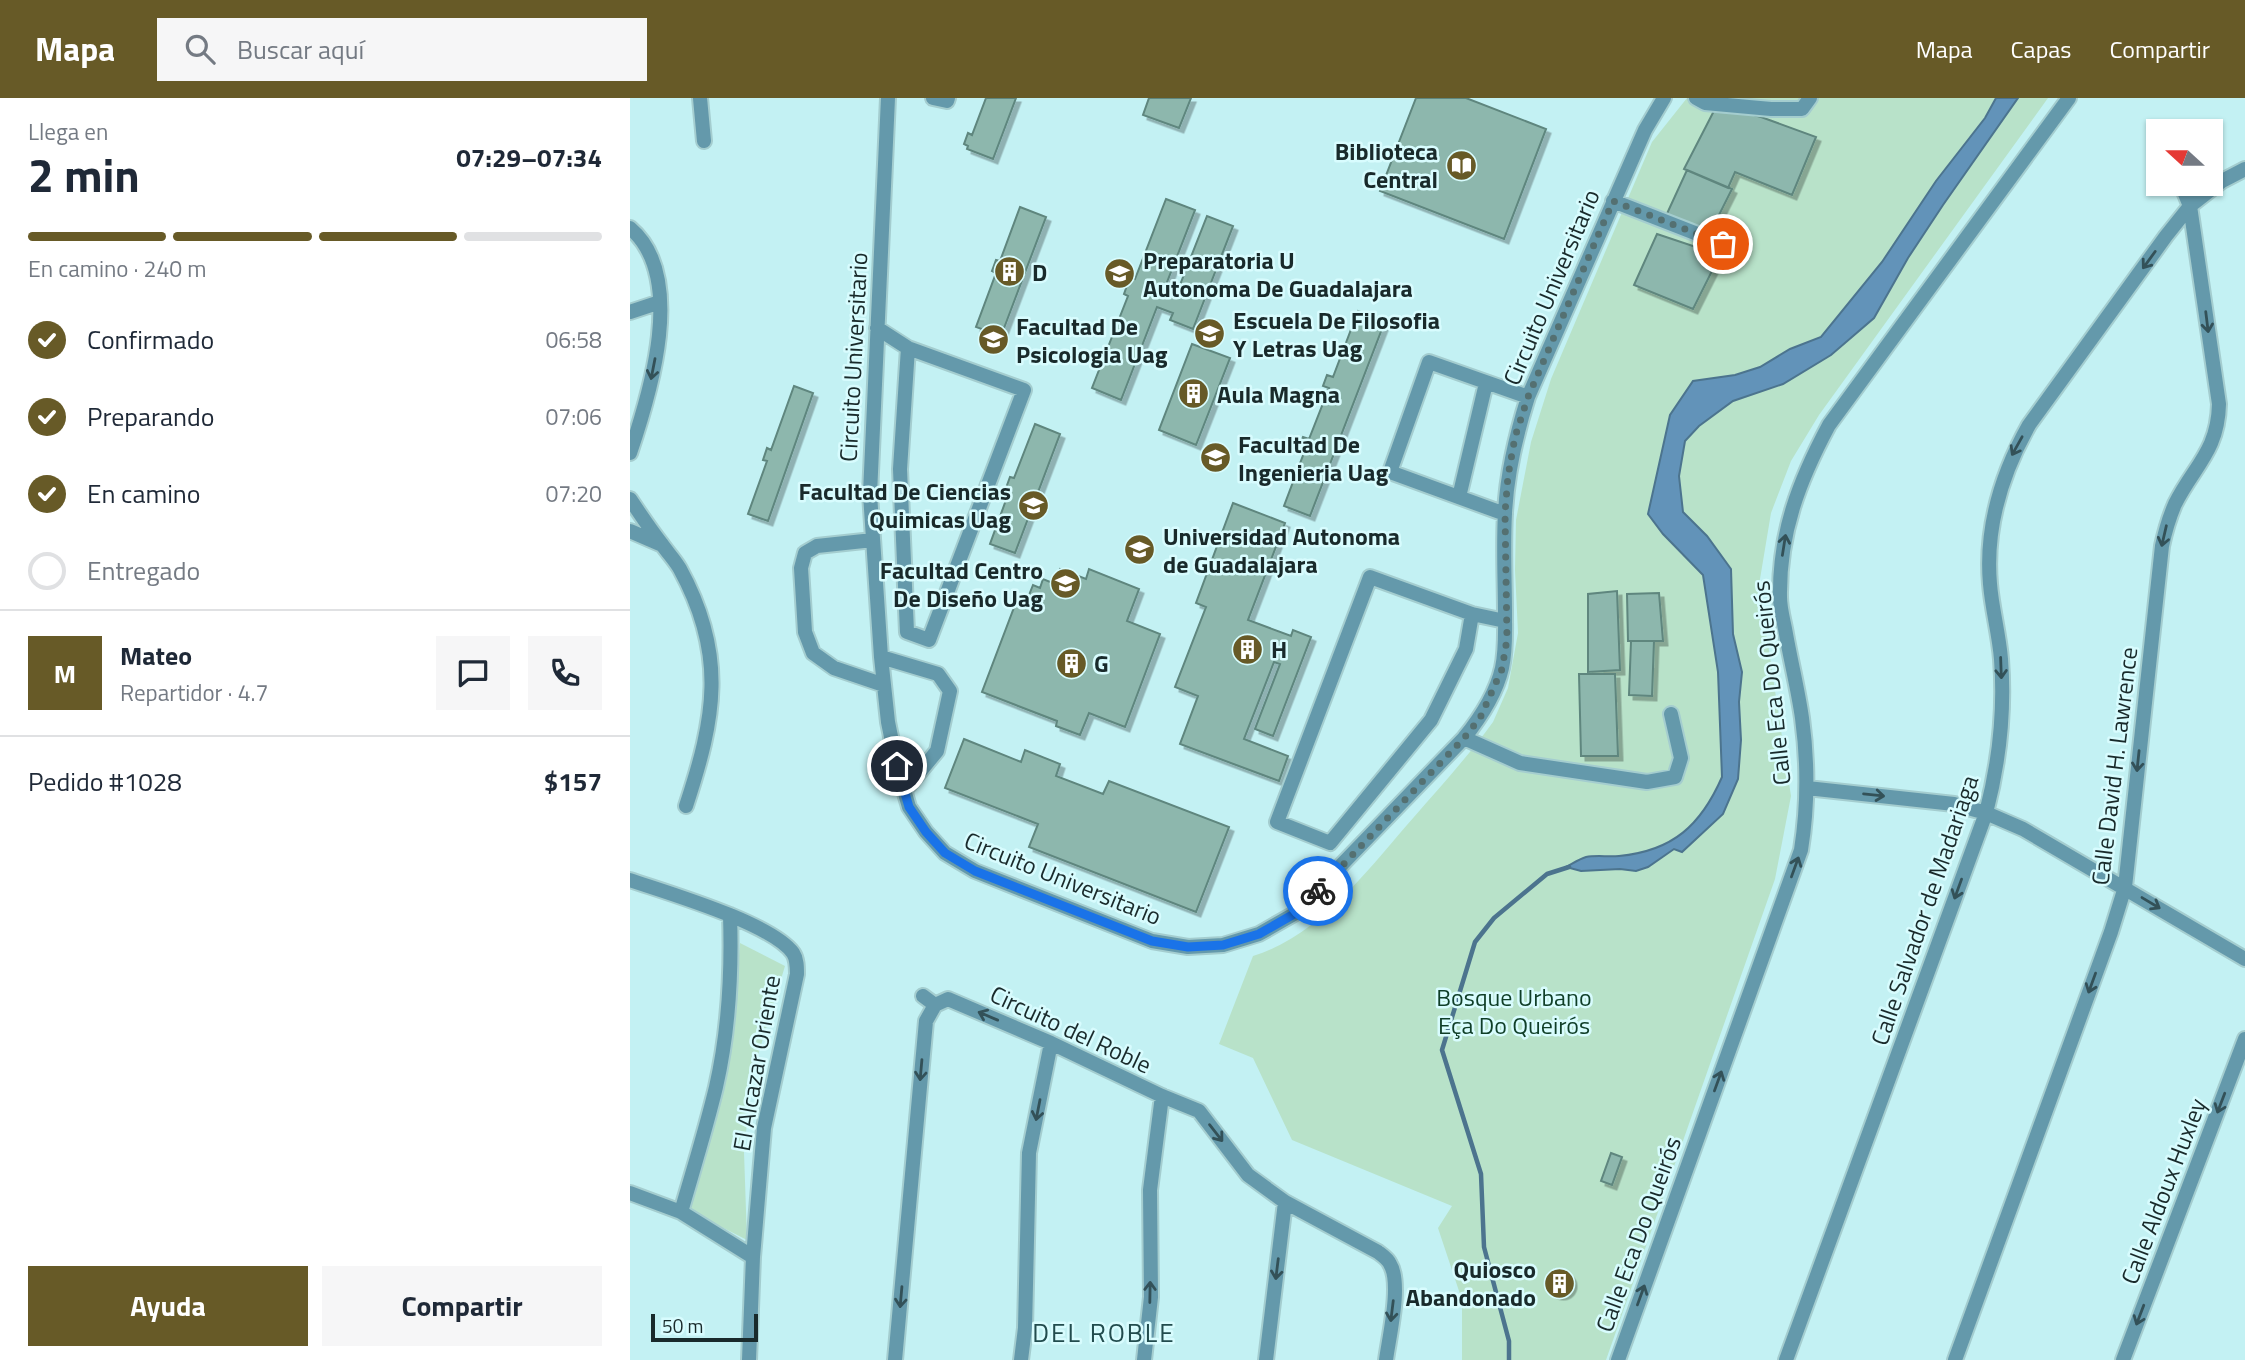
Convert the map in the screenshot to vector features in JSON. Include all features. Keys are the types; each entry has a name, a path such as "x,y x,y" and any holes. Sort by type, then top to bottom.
{"street":[{"path":"701,98 704,141"},
{"name":"Circuito Universitario","path":"888,98 870,494 884,685 897,766 909,807 945,853 975,871 1152,941 1188,947 1223,945 1259,934 1294,914 1464,738 1480,718 1502,669 1507,639 1505,513 1515,437 1528,397 1613,201 1661,99"},
{"path":"933,98 947,101 948,98"},
{"path":"1696,98 1705,103 1771,109 1802,108 1810,98"},
{"name":"Calle Eca Do Queirós","path":"1619,1360 1801,850 1807,788 1802,719 1780,601 1784,541 1805,471 1829,425 2069,98"},
{"name":"Calle Salvador de Madariaga","path":"1787,1360 1986,813 2000,737 2001,659 1990,584 1989,550 1993,515 2011,455 2029,425 2190,206 2222,181 2245,169"},
{"name":"Calle David H. Lawrence","path":"1955,1360 2125,887 2162,546 2176,502 2205,456 2219,423 2219,404 2190,206 2186,196"},
{"path":"1613,201 1723,244"},
{"path":"630,228 641,237 656,267 660,302 656,361 646,405 630,453"},
{"path":"630,312 660,302"},
{"path":"877,328 908,348 1024,390 929,640 907,632 900,469 908,348"},
{"path":"1505,513 1390,472 1429,362 1528,397"},
{"path":"1459,497 1486,383"},
{"path":"630,499 679,567 698,609 711,655 712,706 704,753 686,806"},
{"path":"630,531 662,545"},
{"path":"873,540 817,546 805,553 801,568 805,632 813,653 834,667 884,685"},
{"path":"1351,857 1330,844 1277,822 1370,577 1472,614 1505,621"},
{"path":"1330,844 1431,720 1466,649 1472,614"},
{"path":"881,657 938,674 950,691 937,751 904,791"},
{"path":"1464,738 1520,764 1647,782 1675,777 1681,758 1671,714"},
{"path":"1807,788 1940,802 1986,813 2023,830 2125,887 2245,959"},
{"name":"El Alcazar Oriente","path":"630,880 730,915 784,944 796,956 797,974 764,1128 753,1256 749,1360"},
{"name":"El Alcazar Oriente","path":"681,1212 716,1086 728,1020 730,915"},
{"path":"895,1360 926,1021 935,1005 923,996"},
{"name":"Circuito del Roble","path":"935,1005 948,999 1199,1111 1248,1175 1285,1202 1378,1252 1390,1263 1394,1275 1395,1291 1385,1360"},
{"name":"Calle Aldoux Huxley","path":"2123,1360 2245,1039"},
{"path":"1021,1360 1025,1328 1029,1153 1051,1043"},
{"path":"1144,1360 1151,1297 1150,1189 1161,1096"},
{"path":"630,1193 681,1212 753,1256"},
{"path":"1266,1360 1285,1202"}],"green space":[{"name":"Bosque Urbano Eça Do Queirós","path":"1687,98 2048,98 1819,415 1791,461 1771,513 1759,585 1791,796 1775,879 1606,1360 1462,1360 1462,1300 1438,1228 1452,1206 1292,1140 1253,1058 1219,1044 1253,956 1300,933 1342,898 1445,782 1493,722 1508,688 1518,633 1516,520 1531,442 1551,379 1652,142"},
{"path":"740,943 785,966 752,1075 744,1152 747,1240 688,1210 735,1005"}],"water":[{"path":"1996,98 2018,98 1908,258 1874,318 1831,355 1783,384 1733,401 1699,426 1685,441 1679,476 1683,512 1707,536 1731,569 1733,634 1742,672 1738,779 1723,814 1682,852 1674,849 1648,867 1636,871 1581,871 1566,867 1586,857 1638,853 1670,841 1683,833 1705,809 1722,777 1718,672 1703,575 1663,534 1648,514 1670,415 1693,381 1735,375 1760,367 1790,349 1821,337 1882,262 1936,181 1985,118"}],"building":[{"path":"986,98 1016,98 993,159 967,149 968,146 964,144 968,133 972,135"},
{"path":"1149,98 1191,98 1179,128 1143,115"},
{"name":"Biblioteca Central","path":"1416,98 1466,98 1546,129 1504,239 1380,191"},
{"path":"1717,105 1761,117 1816,137 1792,195 1735,172 1728,188 1684,169"},
{"path":"1687,170 1732,189 1709,235 1665,218"},
{"path":"1166,199 1195,210 1164,290 1176,295 1207,216 1233,226 1193,329 1170,320 1173,313 1157,307 1121,400 1092,388 1128,296 1124,294 1130,277 1135,279"},
{"name":"D","path":"1020,207 1046,217 1001,336 976,327 996,273 992,271 996,260 1000,261"},
{"path":"1657,234 1720,255 1693,309 1634,285"},
{"path":"1358,311 1385,321 1310,516 1284,506 1305,450 1299,448 1303,437 1309,439 1329,388 1323,386 1327,375 1333,377"},
{"name":"Aula Magna","path":"1192,344 1230,358 1196,445 1159,430"},
{"path":"794,386 813,393 768,521 748,514 767,461 763,460 767,448 771,450"},
{"path":"1035,424 1060,434 1015,553 990,544 1010,489 1006,488 1010,477 1014,478"},
{"name":"H","path":"1233,503 1285,523 1248,620 1291,636 1293,630 1311,637 1273,736 1255,729 1280,664 1274,662 1244,739 1288,756 1279,781 1180,744 1198,696 1175,687 1206,607 1196,603"},
{"name":"G","path":"1060,569 1086,579 1089,569 1139,589 1127,621 1160,634 1125,727 1089,713 1080,735 1056,726 1057,721 982,692 1018,597 1027,600 1033,585 1040,588 1043,579 1055,584"},
{"path":"1617,591 1620,670 1588,672 1588,594"},
{"path":"1659,593 1663,641 1628,641 1627,594"},
{"path":"1631,641 1654,641 1652,696 1629,695"},
{"path":"1579,674 1615,674 1618,756 1581,756"},
{"path":"964,739 1021,762 1025,750 1060,764 1056,776 1103,794 1109,781 1229,827 1196,912 1029,847 1038,824 945,788"},
{"path":"1611,1153 1622,1157 1612,1185 1601,1181"},
{"name":"Quiosco Abandonado","path":"1559,1269 1568,1273 1572,1282 1568,1291 1559,1295 1550,1291 1546,1282 1550,1273"}],"waterway":[{"path":"1509,1360 1509,1341 1484,1247 1481,1174 1442,1050 1475,942 1494,918 1547,874 1569,867"}],"way so far":[{"path":"1318,891 1464,738 1492,697 1502,669 1507,639 1505,513 1515,437 1528,397 1613,201 1723,244"}],"place":[{"name":"Biblioteca Central","path":"1461,165"},
{"name":"D","path":"1009,272"},
{"name":"Preparatoria U Autonoma De Guadalajara","path":"1120,274"},
{"name":"Escuela De Filosofia Y Letras Uag","path":"1210,334"},
{"name":"Facultad De Psicologia Uag","path":"993,340"},
{"name":"Aula Magna","path":"1194,394"},
{"name":"Facultad De Ingenieria Uag","path":"1215,458"},
{"name":"Facultad De Ciencias Quimicas Uag","path":"1034,505"},
{"name":"Universidad Autonoma de Guadalajara","path":"1140,550"},
{"name":"Facultad Centro De Diseño Uag","path":"1066,584"},
{"name":"H","path":"1248,649"},
{"name":"G","path":"1071,663"},
{"name":"Quiosco Abandonado","path":"1559,1283"}],"district":[{"name":"DEL ROBLE","path":"1104,1332"}],"route":[{"path":"897,766 909,807 945,853 975,871 1152,941 1188,947 1223,945 1259,934 1294,914 1318,891"}]}
